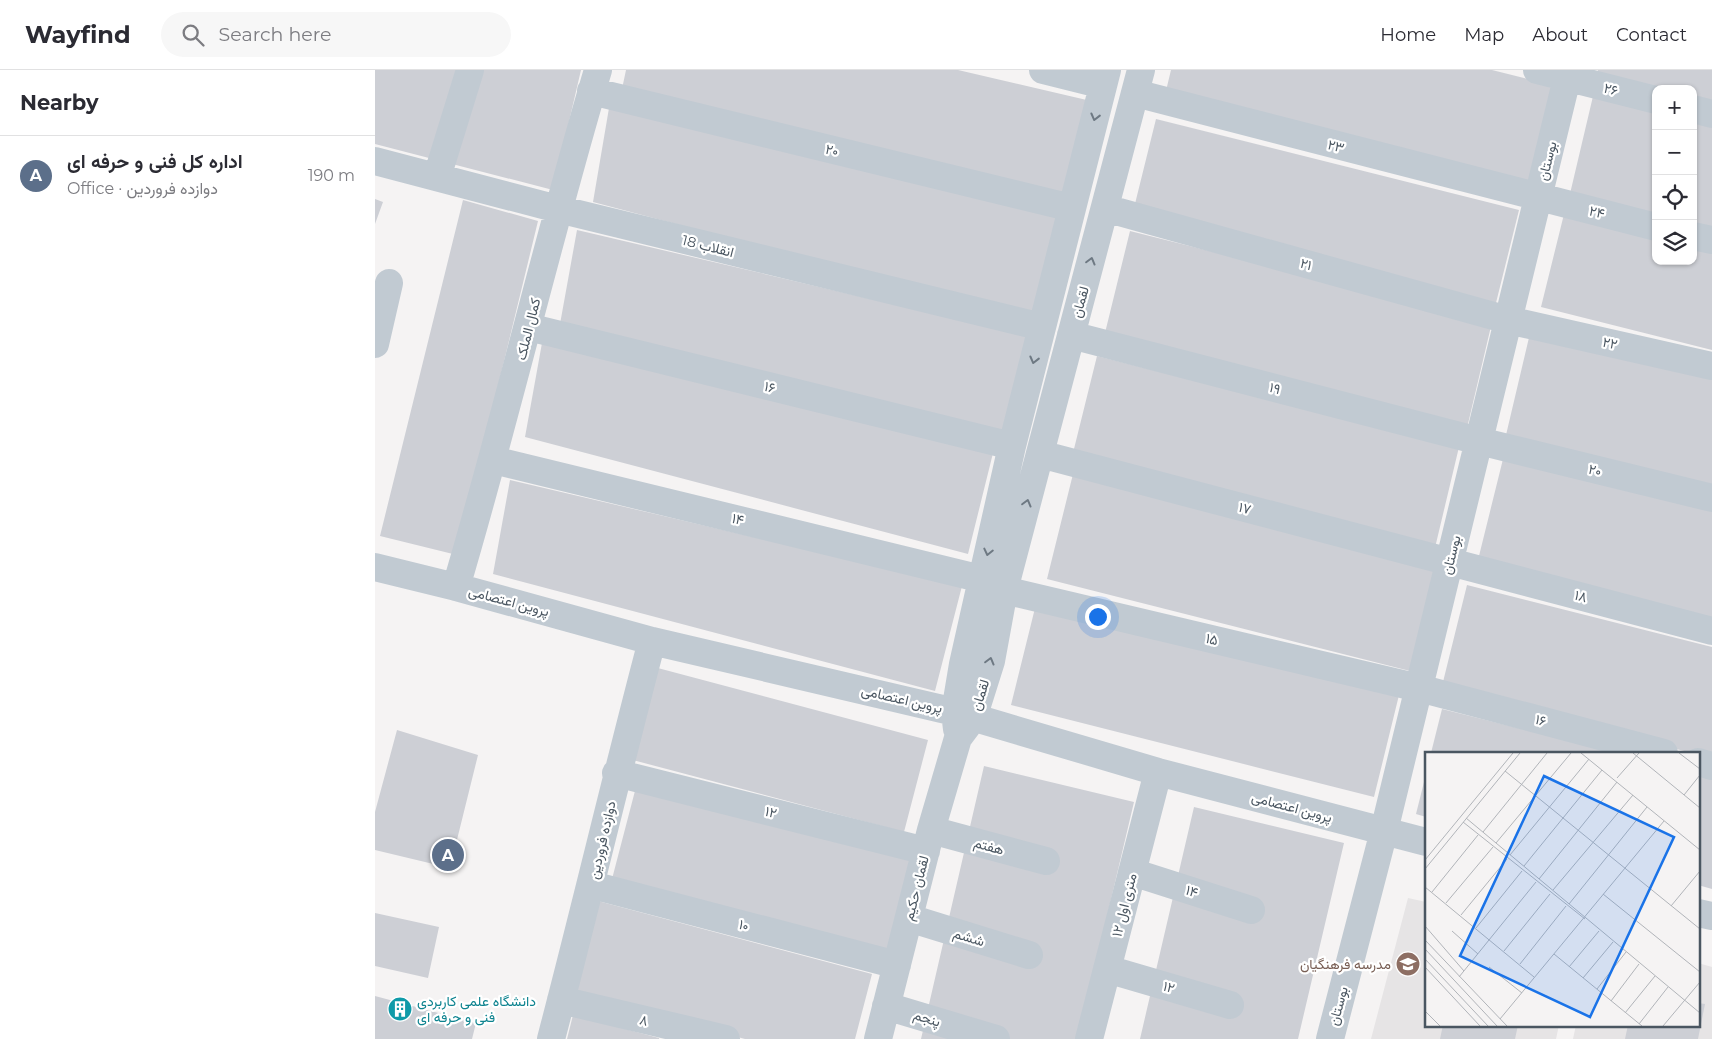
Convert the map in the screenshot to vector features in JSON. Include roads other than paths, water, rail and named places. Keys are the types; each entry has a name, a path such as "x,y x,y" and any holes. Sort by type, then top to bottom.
{"street":[{"path":"437,177 469,70"},
{"path":"1043,70 1105,78"},
{"name":"۲۶","path":"1537,70 1568,74 1652,99"},
{"name":"بوستان","path":"1329,1039 1384,831 1568,74"},
{"name":"لقمان","path":"962,722 993,584 1012,446 1105,78"},
{"name":"۲۰","path":"595,81 1072,208"},
{"name":"کمال الملک","path":"455,587 493,460 558,209 595,81"},
{"name":"لقمان","path":"993,584 1040,454 1138,82"},
{"name":"۲۳","path":"1138,82 1538,198"},
{"path":"1697,111 1712,114"},
{"name":"انقلاب 18","path":"375,161 558,209 1042,326"},
{"name":"۲۴","path":"1538,198 1652,226"},
{"name":"۲۱","path":"1105,208 1508,320"},
{"path":"1697,237 1712,240"},
{"path":"375,344 389,283"},
{"name":"۲۲","path":"1508,320 1712,366"},
{"name":"۱۶","path":"528,328 1012,446"},
{"name":"۱۹","path":"1071,335 1479,441"},
{"name":"۲۰","path":"1479,441 1712,498"},
{"name":"۱۷","path":"1040,454 1450,561"},
{"name":"۱۴","path":"493,460 993,584"},
{"name":"۱۸","path":"1450,561 1712,631"},
{"name":"پروین اعتصامی","path":"375,567 1425,842"},
{"name":"۱۵","path":"993,584 1419,688"},
{"name":"دوازده فروردین","path":"551,1039 592,884 617,773 652,641"},
{"name":"۱۶","path":"1419,688 1659,752"},
{"name":"لقمان حکیم","path":"877,1039 962,722"},
{"path":"1699,762 1712,766"},
{"name":"۱۲ متری اول","path":"1089,1039 1158,772"},
{"name":"۱۲","path":"617,773 929,840"},
{"name":"هفتم","path":"929,840 1046,861"},
{"name":"۱۴","path":"1132,872 1251,910"},
{"name":"۱۰","path":"592,884 897,965"},
{"path":"1699,913 1712,916"},
{"name":"ششم","path":"909,918 1029,955"},
{"name":"۱۲","path":"1107,968 1230,1004"},
{"name":"۸","path":"561,1000 727,1039"},
{"name":"پنجم","path":"886,1006 996,1039"}],"place":[{"name":"اداره کل فنی و حرفه ای","path":"448,855"},
{"name":"مدرسه فرهنگیان","path":"1408,964"},
{"name":"دانشگاه علمی کاربردی فنی و حرفه ای","path":"400,1009"}]}
